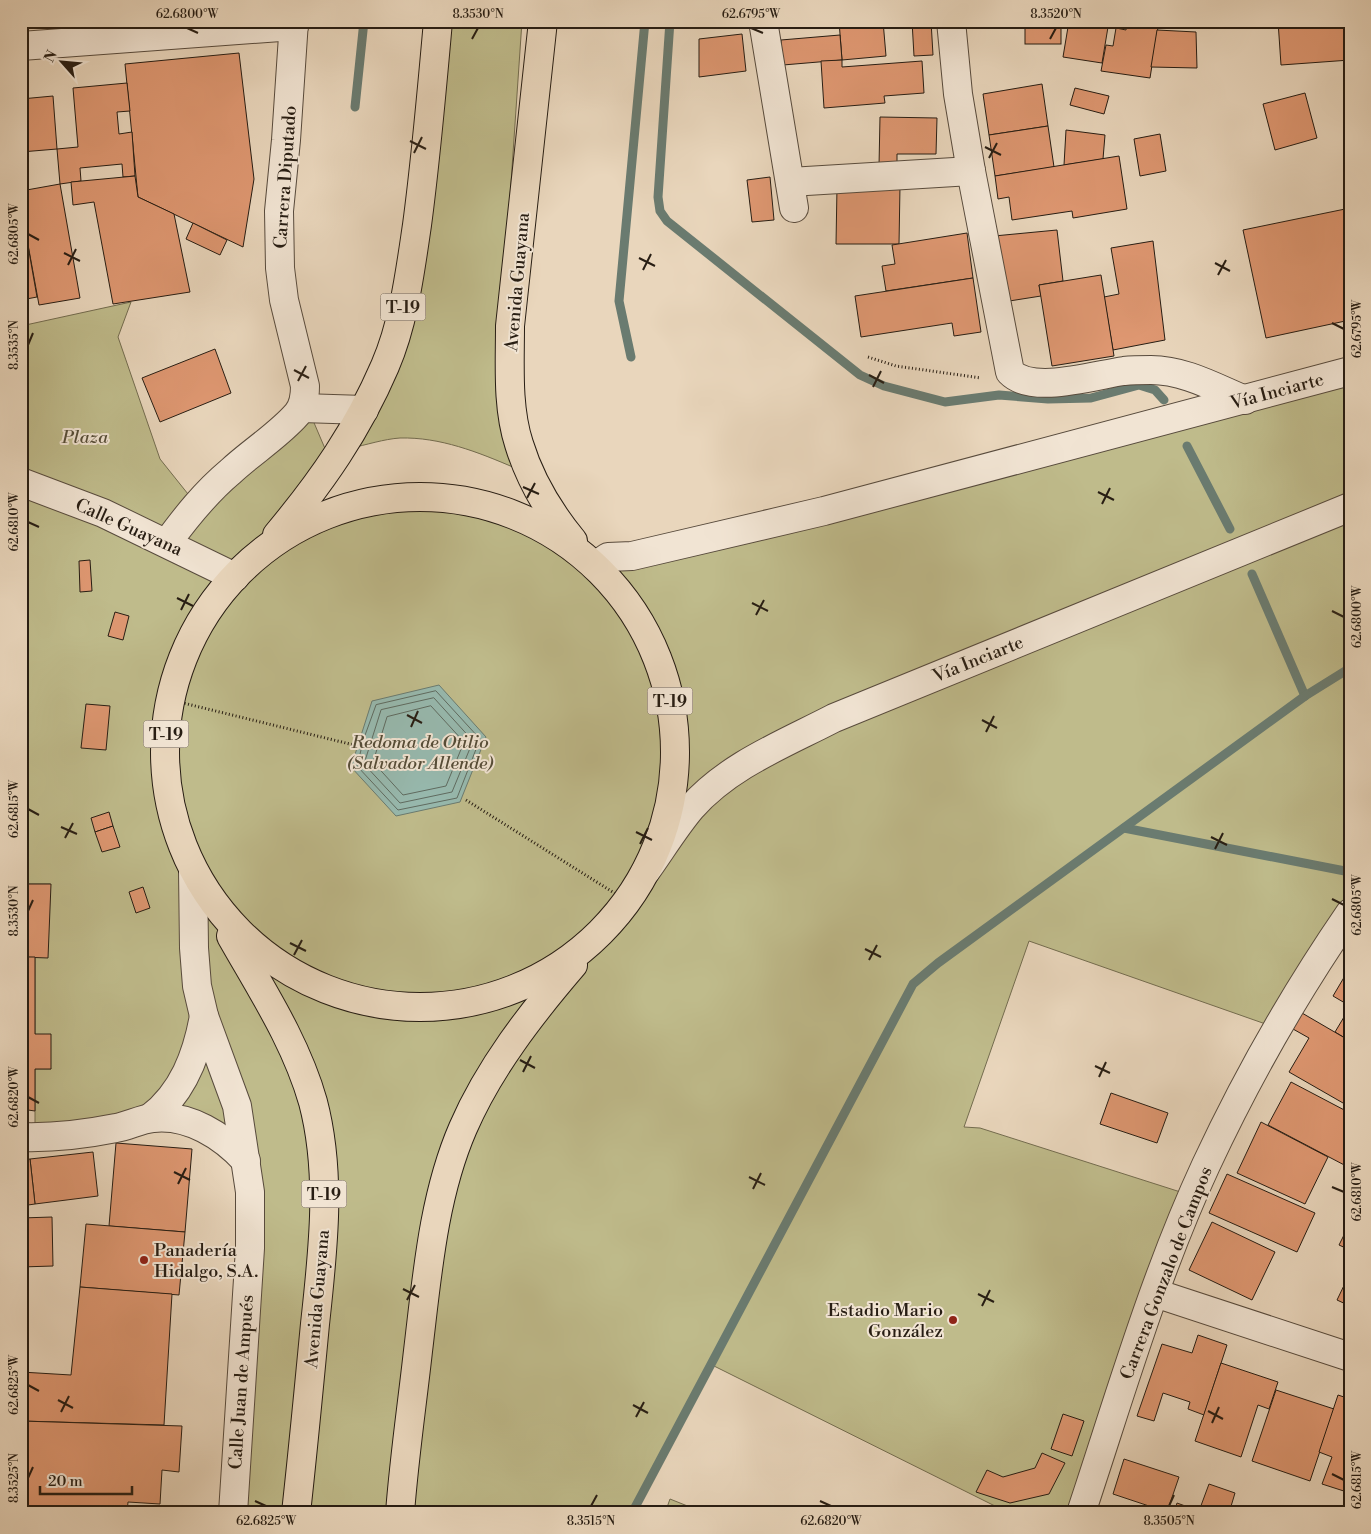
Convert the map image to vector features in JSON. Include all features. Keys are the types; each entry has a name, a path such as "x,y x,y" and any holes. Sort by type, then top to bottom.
{"highway":[{"name":"T-19","path":"261,554 332,465 364,410 385,365 396,332 411,267 422,188 438,21"},
{"name":"Avenida Guayana","path":"543,21 510,326 512,412 519,444 533,479 555,519 589,560"},
{"name":"T-19","path":"400,1513 424,1305 442,1193 452,1158 475,1104 509,1048 561,979 605,928 627,901 646,871 660,839 675,771 675,736 670,701 661,667 647,635 630,605 589,560 539,526 491,506 457,499 422,497 388,499 353,506 320,517 289,533 235,577 213,604 194,634 180,666 170,700 166,734 165,769 170,804 179,838 192,870 210,900 232,927 258,951 286,971 316,987 349,999 383,1006 410,1008 453,1007 487,999 520,988 551,972 580,952 605,928"},
{"name":"Avenida Guayana","path":"210,900 282,1025 302,1067 313,1104 321,1150 324,1192 324,1243 296,1513"}],"street":[{"path":"763,21 792,195 970,171"},
{"path":"951,21 958,94 970,171 1006,362 1010,372 1016,379 1065,381 1125,371 1153,370 1181,373 1244,400"},
{"path":"21,46 294,24"},
{"name":"Carrera Diputado","path":"294,24 279,211 280,258 284,300 305,386 302,408"},
{"name":"Vía Inciarte","path":"589,560 632,556 824,511 1350,371"},
{"path":"167,543 196,504 229,472 290,422 302,408 364,410"},
{"name":"Calle Guayana","path":"21,482 103,513 235,577"},
{"name":"Vía Inciarte","path":"646,871 691,808 721,781 755,757 834,718 1350,507"},
{"name":"Calle Juan de Ampués","path":"192,870 197,986 204,1016 237,1106 250,1192 250,1248 233,1513"},
{"name":"Carrera Gonzalo de Campos","path":"1081,1513 1155,1293 1196,1188 1265,1048 1304,981 1342,940 1350,913"},
{"path":"150,1118 168,1102 189,1069 199,1045 204,1016"},
{"path":"21,1137 103,1130 150,1118 180,1119 211,1132 225,1141 246,1161"},
{"path":"1155,1293 1350,1357"}],"path":[{"path":"868,357 896,366 932,373 972,378 1016,379"},
{"path":"170,700 354,745"},
{"path":"466,800 627,901"}],"green space":[{"path":"443,21 522,21 508,227 496,326 498,412 515,468 473,451 415,438 400,438 351,448 390,366"},
{"path":"131,302 118,337 160,459 196,504 309,411 332,465 263,552 293,533 324,518 356,506 388,499 422,497 456,499 489,506 531,522 584,554 608,557 1350,371 1350,913 1277,1028 1029,941 964,1127 980,1128 1193,1196 1081,1513 1009,1513 712,1365 632,1513 233,1513 246,1161 180,1119 35,1137 35,1069 51,1069 35,1034 35,957 50,884 21,884 21,326"},
{"path":"670,1499 705,1513 665,1513"}],"water":[{"path":"439,685 486,737 460,802 396,816 351,767 372,701"}],"building":[{"path":"21,21 51,21 21,23"},
{"path":"86,21 143,21 143,22 86,26"},
{"path":"839,21 883,21 886,56 842,60"},
{"path":"912,21 931,21 933,55 914,56"},
{"path":"1025,21 1061,21 1061,44 1025,44"},
{"path":"1069,21 1109,21 1102,63 1063,57"},
{"path":"1127,21 1159,21 1150,78 1101,71 1106,45 1113,46 1116,28 1126,30"},
{"path":"1278,21 1350,21 1350,60 1281,65"},
{"path":"1157,30 1196,32 1197,68 1151,67"},
{"path":"742,34 746,71 699,77 699,39"},
{"path":"840,35 842,60 783,65 781,40"},
{"path":"239,53 254,179 243,247 138,197 125,64"},
{"path":"842,60 842,67 922,61 924,93 884,96 885,103 824,108 821,61"},
{"path":"127,83 130,111 117,112 119,134 132,132 135,176 123,177 122,164 80,168 81,181 60,184 57,149 78,147 73,88"},
{"path":"1042,84 1048,126 989,135 983,94"},
{"path":"1075,88 1109,96 1104,114 1070,105"},
{"path":"1305,93 1317,138 1275,150 1263,104"},
{"path":"53,96 57,149 21,152 21,99"},
{"path":"880,117 937,118 936,154 897,154 897,167 879,166"},
{"path":"1048,126 1054,167 995,176 989,135"},
{"path":"1066,130 1105,135 1103,159 1064,165"},
{"path":"1160,134 1166,171 1140,176 1134,139"},
{"path":"1119,156 1127,209 1073,218 1072,211 1012,220 1009,197 998,199 995,176"},
{"path":"135,176 138,197 174,214 190,292 113,304 94,202 73,205 71,182"},
{"path":"770,177 774,220 752,222 747,180"},
{"path":"60,184 80,298 39,305 21,206 21,191"},
{"path":"900,186 899,244 836,244 837,187"},
{"path":"21,206 37,297 21,300"},
{"path":"1350,208 1350,320 1266,338 1243,230"},
{"path":"193,223 227,240 220,255 186,239"},
{"path":"1057,230 1063,281 1039,285 1041,296 1003,302 994,236"},
{"path":"967,233 973,278 886,291 882,266 895,264 892,245"},
{"path":"1153,241 1165,340 1113,350 1104,297 1119,294 1111,248"},
{"path":"1101,275 1114,356 1052,366 1039,285"},
{"path":"973,278 981,332 954,336 952,323 861,337 855,296"},
{"path":"215,349 231,393 160,422 142,378"},
{"path":"90,560 92,591 80,592 79,561"},
{"path":"115,612 129,616 123,640 108,636"},
{"path":"86,704 110,706 106,750 81,748"},
{"path":"109,812 113,826 95,832 91,818"},
{"path":"113,826 120,847 102,852 95,832"},
{"path":"21,884 51,884 48,958 21,957"},
{"path":"143,887 150,908 136,913 129,892"},
{"path":"21,957 35,957 35,1034 51,1034 51,1069 35,1069 35,1111 21,1109"},
{"path":"1346,974 1350,976 1350,1006 1333,996"},
{"path":"1350,1007 1350,1041 1335,1032"},
{"path":"1302,1013 1350,1041 1350,1107 1289,1072 1309,1038 1293,1029"},
{"path":"1291,1082 1350,1113 1350,1168 1268,1125"},
{"path":"1111,1093 1168,1113 1157,1143 1100,1124"},
{"path":"1261,1122 1328,1157 1305,1204 1237,1173"},
{"path":"116,1143 192,1149 185,1232 109,1226"},
{"path":"93,1152 98,1196 35,1204 30,1159"},
{"path":"30,1159 35,1204 21,1206 21,1160"},
{"path":"1227,1174 1315,1213 1297,1252 1209,1213"},
{"path":"52,1217 53,1266 21,1267 21,1218"},
{"path":"1212,1222 1275,1252 1252,1300 1189,1270"},
{"path":"1350,1223 1350,1250 1339,1245"},
{"path":"86,1224 185,1232 179,1295 80,1287"},
{"path":"1350,1273 1350,1306 1337,1300"},
{"path":"80,1287 172,1294 164,1425 21,1421 21,1372 71,1375"},
{"path":"1198,1335 1227,1345 1204,1415 1188,1409 1190,1402 1163,1393 1154,1421 1137,1416 1162,1344 1192,1353"},
{"path":"1221,1363 1278,1382 1269,1409 1258,1405 1241,1457 1195,1441"},
{"path":"1276,1390 1334,1409 1310,1481 1252,1461"},
{"path":"1338,1395 1350,1399 1350,1493 1322,1484 1332,1457 1319,1452"},
{"path":"1063,1414 1084,1421 1072,1456 1051,1449"},
{"path":"21,1421 182,1426 179,1472 162,1470 160,1504 128,1502 127,1513 21,1513"},
{"path":"1042,1453 1065,1463 1049,1494 1010,1503 976,1492 987,1470 1003,1477 1035,1468"},
{"path":"1124,1459 1179,1477 1167,1512 1113,1494"},
{"path":"1209,1484 1235,1493 1229,1513 1174,1513 1177,1503 1199,1511"}],"waterway":[{"path":"355,107 364,21"},
{"path":"631,357 619,301 645,21"},
{"path":"670,21 658,197 660,211 667,221 860,375 884,386 945,402 999,395 1048,399 1091,398 1139,385 1155,390 1164,400"},
{"path":"1187,446 1230,529"},
{"path":"1252,574 1305,696"},
{"path":"632,1513 913,984 938,963 1305,696 1350,668"},
{"path":"1124,828 1350,872"}],"place":[{"name":"Panadería Hidalgo, S.A.","path":"144,1260"},
{"name":"Estadio Mario González","path":"953,1320"}],"park label":[{"name":"Plaza","path":"85,437"},
{"name":"Redoma de Otilio (Salvador Allende)","path":"420,752"}]}
